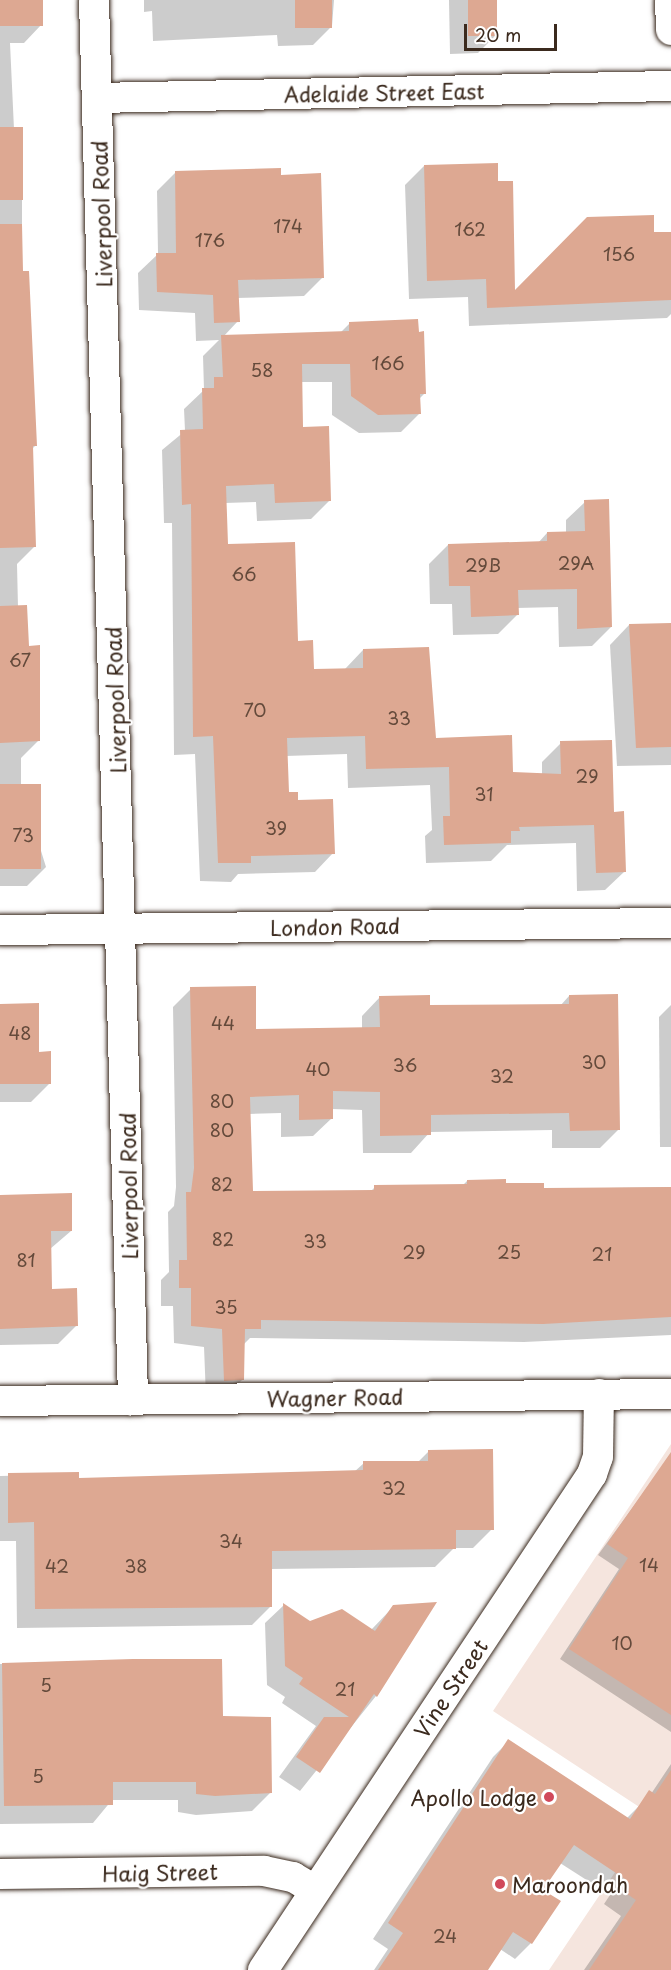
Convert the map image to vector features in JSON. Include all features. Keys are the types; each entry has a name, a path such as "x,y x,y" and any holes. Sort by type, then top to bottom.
{"street":[{"name":"Liverpool Road","path":"94,0 122,929 133,1400"},
{"path":"670,0 671,30"},
{"name":"Adelaide Street East","path":"97,98 671,86"},
{"name":"London Road","path":"0,930 671,922"},
{"name":"Vine Street","path":"263,1970 592,1474 598,1457 599,1394"},
{"name":"Wagner Road","path":"0,1401 671,1394"},
{"name":"Haig Street","path":"0,1874 264,1871 293,1877 315,1890"}],"shaded area":[{"path":"671,1444 671,1970 549,1970 653,1816 493,1711"}],"building":[{"path":"0,0 43,0 43,26 0,26"},
{"path":"295,0 332,0 332,28 295,28"},
{"path":"468,0 497,0 497,36 468,36"},
{"path":"0,127 23,127 23,200 0,200"},
{"path":"498,163 498,181 513,181 515,290 587,217 654,215 654,232 671,232 671,300 487,308 486,279 427,281 424,165"},
{"path":"281,168 281,175 321,173 324,278 238,280 240,322 214,323 213,295 157,292 156,253 176,253 175,171"},
{"path":"0,224 22,224 23,271 29,271 37,446 33,446 36,547 0,548"},
{"path":"418,319 419,332 424,331 426,394 420,394 421,414 378,415 351,396 350,364 302,364 303,427 329,426 331,501 275,503 274,484 226,486 228,544 295,542 298,641 313,640 314,669 363,668 363,649 429,647 436,738 512,735 513,772 561,774 560,741 612,740 614,812 624,811 626,872 596,873 594,825 519,827 520,831 511,831 511,843 444,845 443,816 450,816 449,767 366,769 365,736 287,738 289,792 298,792 298,800 333,799 335,854 251,856 251,863 218,863 213,736 193,737 191,504 182,505 180,430 203,429 202,388 214,388 214,377 223,377 221,335 349,331 349,322"},
{"path":"609,499 612,627 577,629 577,589 518,590 519,615 471,617 470,586 449,586 448,544 547,541 547,532 585,531 584,500"},
{"path":"27,605 29,646 40,645 40,741 0,743 0,606"},
{"path":"671,623 671,747 636,748 629,624"},
{"path":"0,784 41,784 41,869 0,869"},
{"path":"256,986 256,1029 380,1027 379,996 430,995 430,1005 569,1004 569,995 618,994 620,1130 570,1131 569,1113 431,1115 431,1135 380,1136 380,1092 333,1091 333,1119 299,1120 299,1095 250,1097 253,1191 374,1190 374,1185 467,1184 467,1180 506,1179 506,1183 544,1183 544,1188 671,1187 671,1317 543,1324 261,1320 261,1329 245,1329 244,1380 224,1381 222,1329 191,1326 191,1288 179,1288 179,1260 187,1260 186,1192 191,1192 194,1168 190,987"},
{"path":"39,1003 39,1052 51,1051 51,1084 0,1084 0,1004"},
{"path":"72,1193 72,1231 51,1231 52,1289 77,1288 78,1326 0,1329 0,1195"},
{"path":"493,1449 494,1530 456,1530 456,1549 272,1551 272,1607 35,1609 34,1522 8,1523 8,1473 79,1472 79,1478 363,1470 363,1461 428,1461 428,1450"},
{"path":"671,1452 671,1715 569,1649 628,1558 607,1544"},
{"path":"437,1602 377,1697 374,1694 320,1773 296,1757 324,1717 349,1717 299,1684 303,1678 285,1666 283,1603 310,1621 342,1609 375,1631 393,1605"},
{"path":"222,1659 223,1716 271,1717 272,1793 215,1796 196,1794 196,1782 113,1782 113,1805 4,1806 2,1663"},
{"path":"508,1739 630,1819 649,1790 655,1794 671,1770 671,1970 589,1970 636,1900 618,1888 625,1879 574,1845 543,1890 561,1901 532,1944 513,1932 488,1970 378,1970 403,1933 388,1923"}],"place":[{"name":"Apollo Lodge","path":"549,1797"},
{"name":"Maroondah","path":"500,1884"}]}
